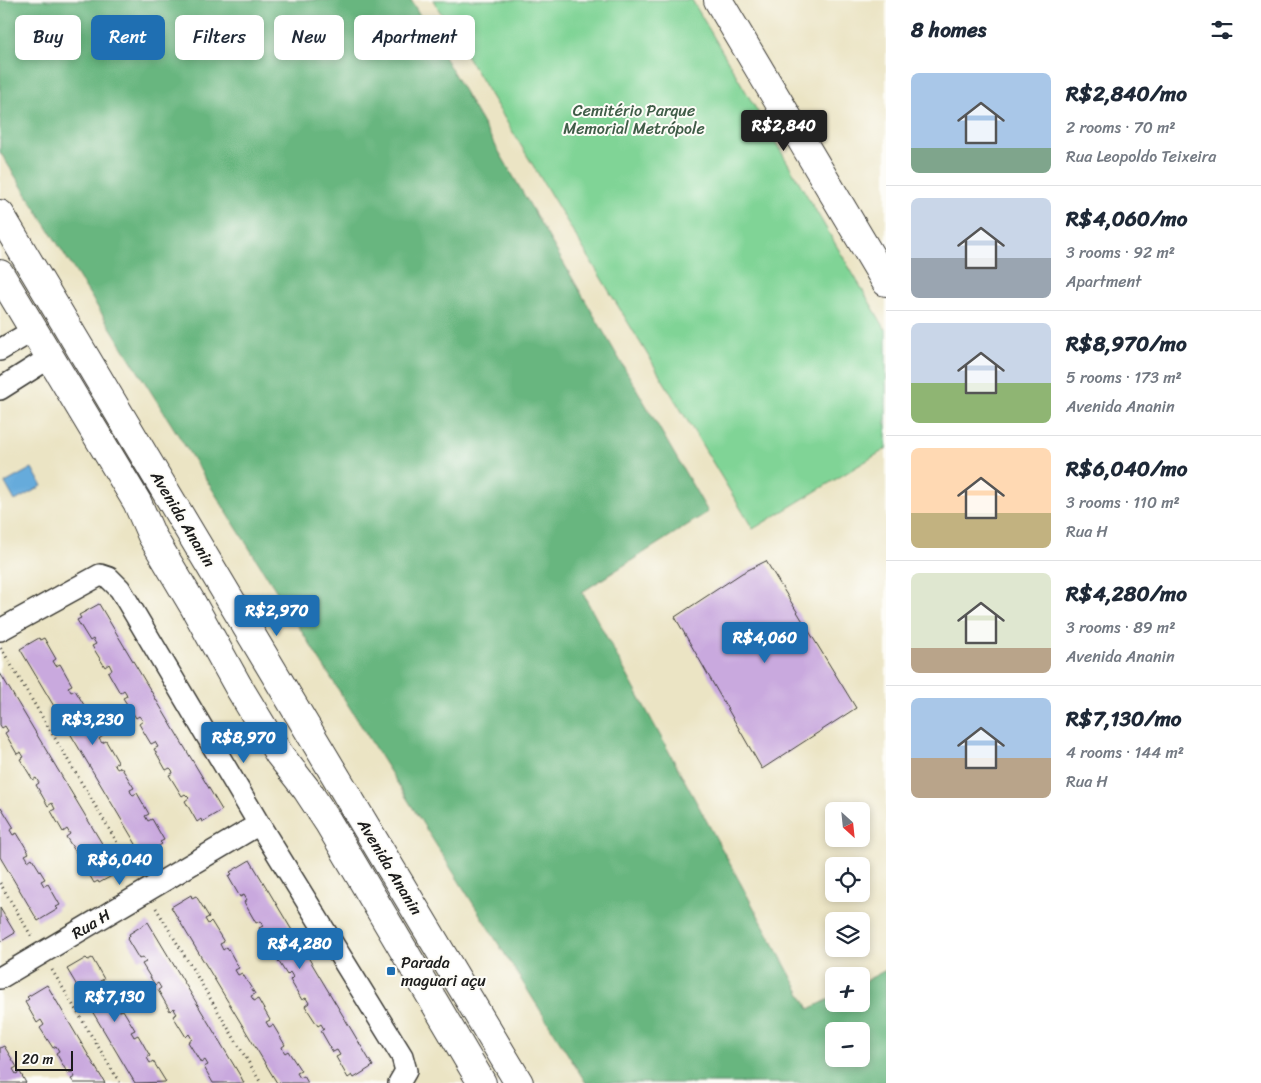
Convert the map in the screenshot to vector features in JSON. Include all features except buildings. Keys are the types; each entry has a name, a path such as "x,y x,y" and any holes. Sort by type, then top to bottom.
{"main road":[{"path":"718,0 886,282"},
{"name":"Avenida Ananin","path":"0,214 519,1083"},
{"name":"Avenida Ananin","path":"0,274 137,502 152,536 279,754 307,790 328,822 482,1083"},
{"path":"229,670 261,652"}],"street":[{"path":"0,350 34,330"},
{"path":"0,389 49,358"},
{"path":"0,630 100,575 109,578 120,589 259,824 402,1056 406,1070 399,1083"},
{"name":"Rua H","path":"0,978 259,824"}],"path":[{"path":"0,646 261,1083"},
{"path":"0,882 120,1083"}],"green space":[{"path":"0,0 411,0 420,15 354,15 354,60 446,60 708,512 582,592 809,1009 825,1001 825,1012 870,1012 870,978 886,970 886,1083 586,1083 0,152"},
{"name":"Cemitério Parque Memorial Metrópole","path":"433,0 692,0 886,330 886,449 753,529 469,60 475,60 475,15 442,15"}],"water":[{"path":"32,468 42,486 15,501 5,483"}],"place":[{"name":"Parada maguari açu","path":"391,971"}]}
